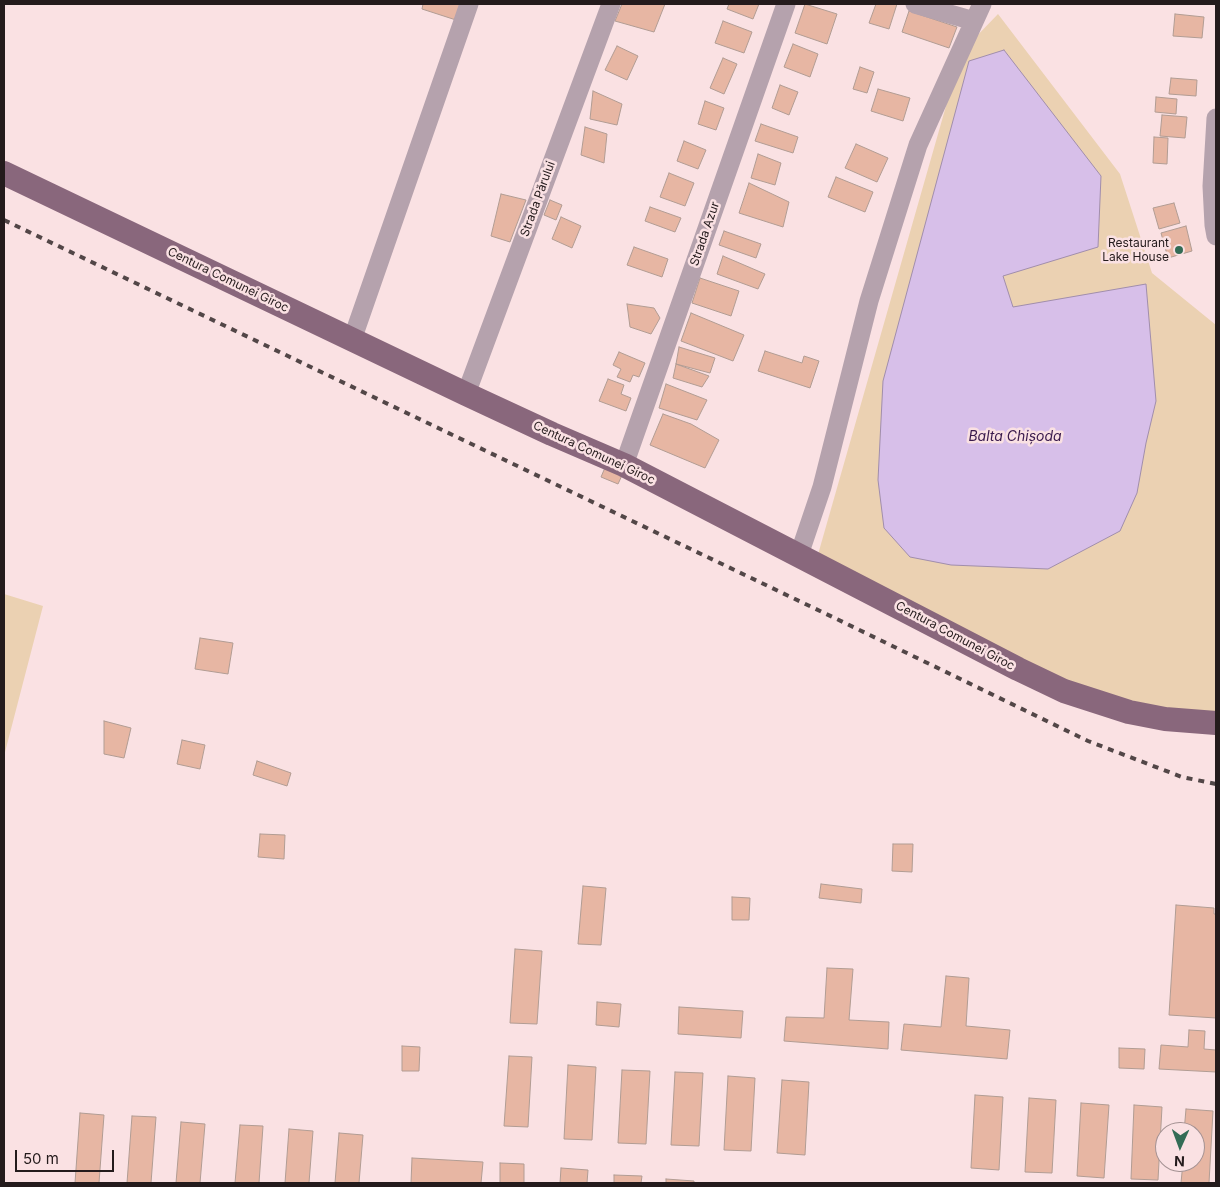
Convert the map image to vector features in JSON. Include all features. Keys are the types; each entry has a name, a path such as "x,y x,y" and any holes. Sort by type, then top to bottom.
{"main road":[{"name":"Centura Comunei Giroc","path":"4,173 466,394 552,434 624,464 1018,669 1064,691 1130,712 1165,719 1216,723"}],"street":[{"path":"352,340 469,4"},
{"name":"Strada Părului","path":"466,394 611,4"},
{"name":"Strada Azur","path":"624,464 786,4"},
{"path":"915,4 974,21"},
{"path":"799,555 822,486 869,301 918,145 982,4"},
{"path":"1216,118 1212,186 1216,236"}],"shaded area":[{"path":"998,14 1120,174 1152,273 1216,325 1216,733 1155,721 815,565 954,78 971,42"},
{"path":"4,594 43,606 4,756"}],"water":[{"name":"Balta Chișoda","path":"1004,50 1101,176 1098,247 1003,276 1013,307 1146,284 1156,401 1137,493 1120,531 1048,569 951,565 910,557 884,528 878,480 883,381 969,61"}],"building":[{"path":"423,4 462,4 456,20 422,9"},
{"path":"622,4 665,4 654,32 615,21"},
{"path":"729,4 759,4 753,19 727,9"},
{"path":"805,4 837,14 827,44 795,33"},
{"path":"876,4 897,4 889,29 869,23"},
{"path":"909,11 957,27 949,48 902,32"},
{"path":"1175,14 1204,17 1202,38 1173,36"},
{"path":"723,21 752,32 744,53 715,43"},
{"path":"793,44 818,54 810,77 784,67"},
{"path":"617,46 638,56 627,80 605,70"},
{"path":"723,58 737,64 724,94 710,88"},
{"path":"860,67 874,72 867,93 853,89"},
{"path":"1171,78 1197,80 1196,96 1169,94"},
{"path":"780,85 798,92 789,115 772,108"},
{"path":"878,89 910,98 903,121 871,111"},
{"path":"593,91 622,104 617,125 590,119"},
{"path":"1156,97 1177,99 1176,114 1155,112"},
{"path":"705,101 724,108 716,130 698,124"},
{"path":"1162,115 1187,117 1185,138 1160,136"},
{"path":"761,124 798,137 793,153 755,141"},
{"path":"585,127 607,134 604,163 581,155"},
{"path":"1154,137 1168,138 1167,164 1153,163"},
{"path":"684,141 706,150 698,169 677,161"},
{"path":"856,144 888,158 877,182 845,168"},
{"path":"758,154 781,163 775,185 751,178"},
{"path":"669,173 694,183 685,206 660,197"},
{"path":"836,177 873,192 865,212 828,197"},
{"path":"749,183 789,202 783,227 739,213"},
{"path":"501,194 526,200 510,242 491,236"},
{"path":"550,200 562,205 556,220 544,215"},
{"path":"1174,203 1180,223 1159,229 1153,208"},
{"path":"650,207 681,218 675,232 645,221"},
{"path":"561,217 581,226 572,248 552,239"},
{"path":"1186,226 1192,251 1168,258 1161,233"},
{"path":"724,231 761,244 756,258 719,245"},
{"path":"634,247 668,259 662,277 627,265"},
{"path":"723,256 765,274 758,289 717,274"},
{"path":"700,278 739,291 731,316 692,303"},
{"path":"627,304 654,308 660,318 651,334 630,327"},
{"path":"691,313 744,335 733,361 681,341"},
{"path":"679,347 715,358 710,373 676,364"},
{"path":"765,351 802,363 804,356 819,361 810,388 758,371"},
{"path":"619,352 645,363 639,377 633,375 630,382 617,377 621,369 613,365"},
{"path":"676,364 709,376 702,387 673,378"},
{"path":"608,379 624,385 621,394 631,398 626,411 599,401"},
{"path":"666,384 707,400 697,420 659,408"},
{"path":"663,414 691,424 719,440 705,468 650,445"},
{"path":"607,463 624,471 618,484 601,477"},
{"path":"200,638 233,643 228,674 195,669"},
{"path":"104,721 131,728 124,758 104,754"},
{"path":"182,740 205,745 200,769 177,764"},
{"path":"257,761 291,773 287,786 253,775"},
{"path":"260,834 285,835 284,859 258,857"},
{"path":"893,844 913,844 912,872 892,871"},
{"path":"821,884 862,889 861,903 819,898"},
{"path":"583,886 606,888 601,945 578,944"},
{"path":"732,897 750,898 749,920 732,920"},
{"path":"1176,905 1214,908 1214,914 1216,914 1216,1018 1169,1015"},
{"path":"515,949 542,951 537,1024 510,1023"},
{"path":"827,968 853,969 849,1020 889,1022 888,1049 784,1041 786,1017 824,1018"},
{"path":"946,976 969,978 966,1026 1010,1030 1007,1059 901,1050 904,1024 941,1027"},
{"path":"597,1002 621,1004 619,1027 596,1025"},
{"path":"679,1007 743,1011 741,1038 678,1034"},
{"path":"1189,1030 1205,1031 1204,1049 1216,1050 1216,1072 1159,1069 1161,1045 1188,1047"},
{"path":"402,1046 420,1047 419,1071 402,1071"},
{"path":"1119,1048 1145,1049 1144,1069 1119,1068"},
{"path":"509,1056 532,1057 528,1127 504,1126"},
{"path":"568,1065 596,1067 592,1140 564,1139"},
{"path":"622,1070 650,1071 646,1144 618,1143"},
{"path":"675,1072 703,1073 699,1146 671,1145"},
{"path":"728,1076 755,1078 751,1151 724,1150"},
{"path":"782,1080 809,1082 805,1155 777,1153"},
{"path":"975,1095 1003,1097 999,1170 971,1168"},
{"path":"1029,1098 1056,1100 1052,1173 1025,1172"},
{"path":"1081,1103 1109,1105 1104,1178 1077,1176"},
{"path":"1134,1105 1162,1107 1161,1122 1155,1122 1155,1172 1158,1172 1158,1180 1131,1179"},
{"path":"1186,1109 1213,1111 1209,1183 1181,1183 1182,1172 1205,1172 1205,1122 1185,1122"},
{"path":"80,1113 104,1115 99,1183 75,1183"},
{"path":"132,1116 156,1117 151,1183 127,1183"},
{"path":"181,1122 205,1124 200,1183 176,1183"},
{"path":"240,1125 263,1126 259,1183 235,1183"},
{"path":"289,1129 313,1131 309,1183 285,1183"},
{"path":"339,1133 363,1135 359,1183 335,1183"},
{"path":"412,1158 483,1162 481,1183 411,1183"},
{"path":"500,1163 524,1164 524,1183 500,1183"},
{"path":"561,1168 588,1170 587,1183 560,1183"},
{"path":"614,1175 642,1176 641,1183 614,1183"},
{"path":"666,1179 694,1181 694,1183 666,1183"}],"railway":[{"path":"4,220 1088,741 1182,777 1216,784"}],"place":[{"name":"Restaurant Lake House","path":"1179,250"}]}
